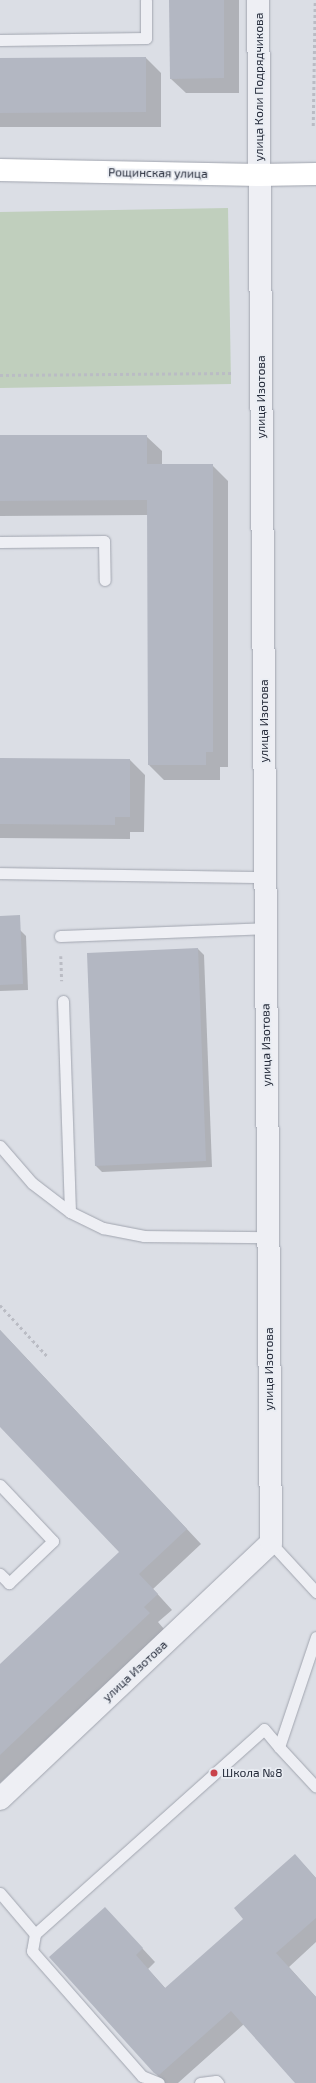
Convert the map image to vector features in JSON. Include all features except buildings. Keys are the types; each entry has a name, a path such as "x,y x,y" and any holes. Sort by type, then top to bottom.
{"street":[{"name":"улица Коли Подрядчикова","path":"258,0 259,175"},
{"name":"Рощинская улица","path":"0,170 259,175 316,174"},
{"name":"улица Изотова","path":"0,1799 271,1543 259,175"}],"lane":[{"path":"0,40 146,38 146,0"},
{"path":"0,542 104,541 105,580"},
{"path":"0,873 265,877"},
{"path":"60,936 265,928"},
{"path":"63,1000 70,1212"},
{"path":"0,1146 32,1183 70,1212 103,1228 144,1236 268,1237"},
{"path":"0,1485 53,1541 9,1583 0,1574"},
{"path":"271,1543 316,1592"},
{"path":"279,1747 316,1637"},
{"path":"159,2083 142,2076 32,1951 35,1934 264,1729 316,1787"},
{"path":"0,1893 35,1934"},
{"path":"200,2083 216,2081 218,2083"}],"path":[{"path":"313,126 315,0"},
{"path":"0,374 261,373"},
{"path":"60,936 63,1000"},
{"path":"0,1305 48,1357"}],"green space":[{"path":"228,208 231,384 0,388 0,212"}],"place":[{"name":"Школа №8","path":"214,1773"}]}
